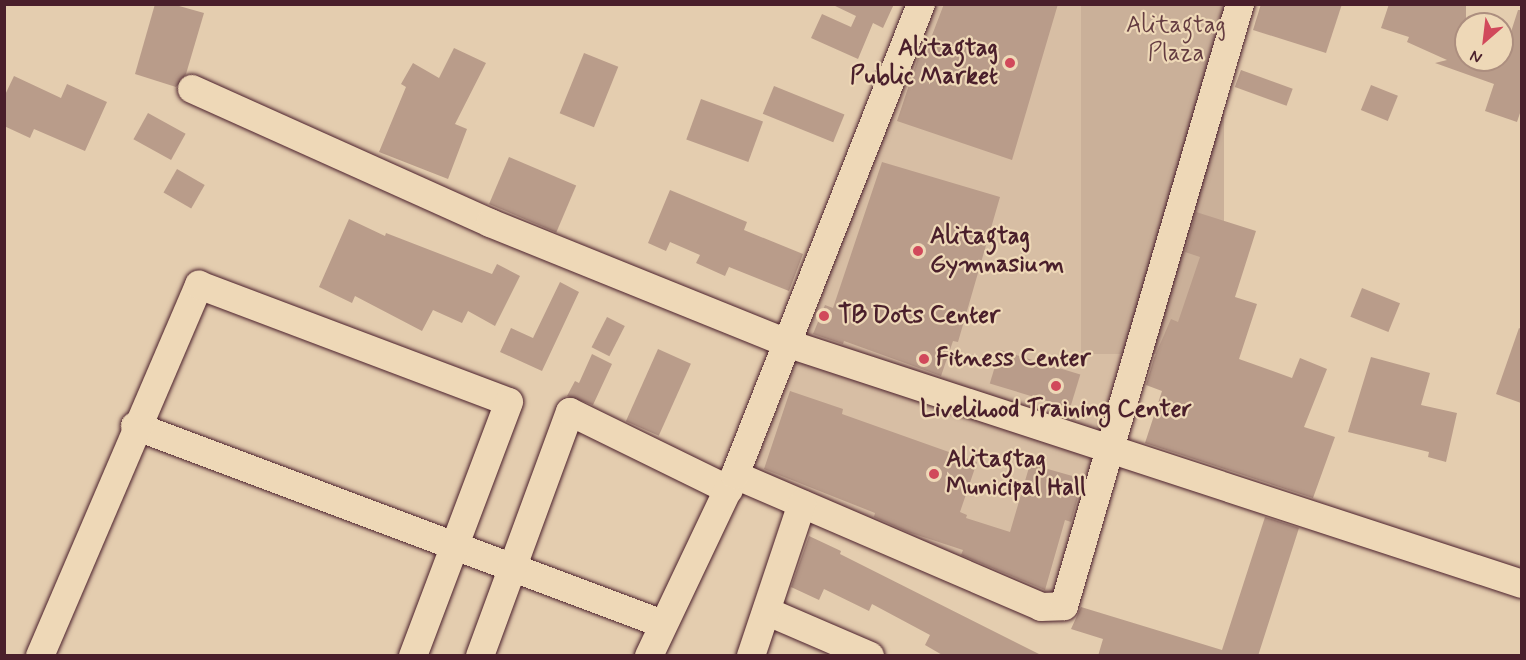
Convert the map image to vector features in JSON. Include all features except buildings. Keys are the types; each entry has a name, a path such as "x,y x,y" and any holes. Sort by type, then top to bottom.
{"street":[{"path":"649,656 732,482 789,344 921,4"},
{"path":"480,656 570,412 732,482 802,504 1041,607 1064,606 1112,451 1240,4"},
{"path":"192,89 490,223 789,344 959,396 1112,451 1521,584"},
{"path":"40,656 135,426 199,285 509,402 451,547 413,656"},
{"path":"135,426 511,570 663,624"},
{"path":"751,656 768,612 802,504"},
{"path":"768,612 870,656"}],"shaded area":[{"path":"934,5 1224,5 1062,586 1046,597 751,476"}],"green space":[{"name":"Alitagtag Plaza","path":"1081,5 1224,5 1224,354 1081,354"}],"place":[{"name":"Alitagtag Public Market","path":"1010,63"},
{"name":"Alitagtag Gymnasium","path":"918,251"},
{"name":"TB Dots Center","path":"824,316"},
{"name":"Fitness Center","path":"924,359"},
{"name":"Livelihood Training Center","path":"1056,386"},
{"name":"Alitagtag Municipal Hall","path":"934,474"}]}
